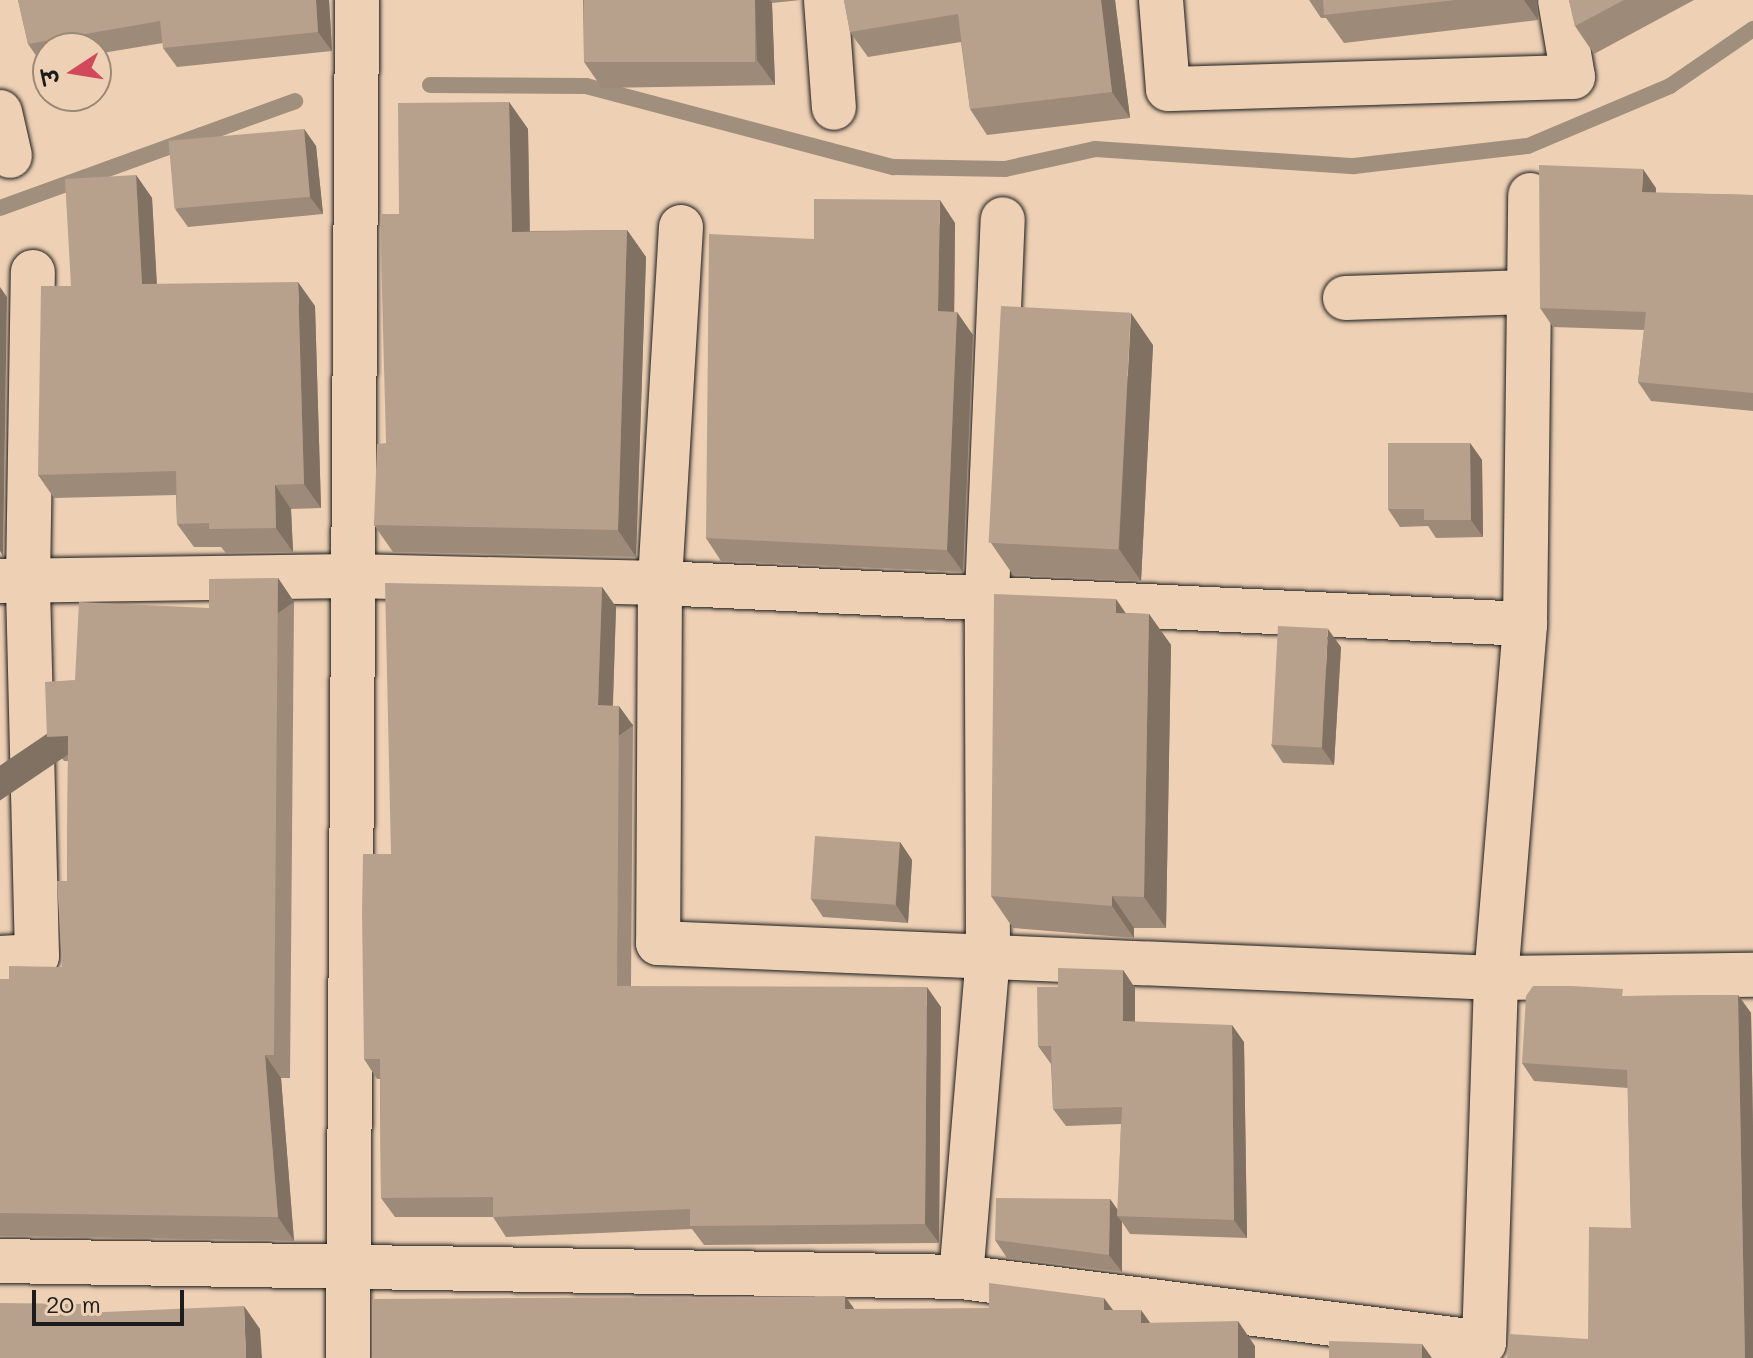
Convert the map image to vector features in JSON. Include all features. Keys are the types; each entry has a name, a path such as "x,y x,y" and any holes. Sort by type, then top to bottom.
{"street":[{"path":"348,1358 344,1262 357,0"},
{"path":"826,0 834,108"},
{"path":"1161,0 1168,89 1573,77 1560,0"},
{"path":"0,112 10,156"},
{"path":"0,1261 344,1262 961,1277 1484,1343 1496,978 1525,624 1530,195"},
{"path":"961,1277 988,956 987,594 1003,219"},
{"path":"681,227 660,583 658,943 1496,978 1753,975"},
{"path":"0,958 37,956 14,581 33,272"},
{"path":"1345,298 1529,292"},
{"path":"14,581 351,576 660,583 987,594 1525,624"}],"building":[{"path":"18,0 316,0 318,32 163,48 160,21 97,32 32,32 32,43 28,44"},
{"path":"584,0 755,0 755,62 584,62"},
{"path":"844,0 1101,0 1112,92 970,109 958,14 850,32"},
{"path":"1323,0 1455,0 1324,15"},
{"path":"1569,0 1624,0 1575,26"},
{"path":"509,102 512,232 627,230 618,530 374,525 377,444 386,443 380,214 399,214 398,103"},
{"path":"304,129 310,197 174,209 169,141"},
{"path":"1539,165 1643,169 1642,192 1753,195 1753,393 1638,382 1646,312 1540,308"},
{"path":"136,175 142,284 298,282 304,484 275,485 276,528 209,529 209,523 177,524 176,471 38,475 41,286 71,286 65,179"},
{"path":"814,199 940,200 938,311 957,312 947,550 706,538 709,234 814,239"},
{"path":"1001,306 1131,313 1118,549 989,543"},
{"path":"1388,443 1470,443 1471,520 1424,520 1424,509 1388,509"},
{"path":"278,578 274,1055 265,1055 278,1217 0,1213 0,979 9,979 9,966 62,967 57,881 67,881 68,736 47,737 45,682 75,680 79,602 209,608 209,579"},
{"path":"385,583 602,587 598,705 619,706 617,986 927,987 925,1224 690,1226 690,1209 493,1217 493,1197 381,1198 380,1059 364,1059 362,913 363,854 391,854"},
{"path":"994,594 1116,599 1116,613 1149,614 1144,897 1112,896 1112,906 991,896"},
{"path":"1278,626 1328,629 1322,747 1272,745"},
{"path":"815,836 900,842 895,905 811,899"},
{"path":"1058,968 1123,970 1123,1021 1232,1025 1234,1220 1117,1216 1122,1107 1053,1109 1051,1046 1038,1046 1037,987 1058,987"},
{"path":"1533,986 1623,989 1622,996 1738,995 1745,1358 1507,1358 1509,1334 1588,1339 1589,1227 1631,1228 1627,1070 1522,1063 1526,996"},
{"path":"996,1198 1110,1199 1109,1255 995,1240"},
{"path":"989,1283 1104,1298 1104,1310 1141,1310 1141,1323 1238,1321 1238,1358 372,1358 372,1299 845,1296 845,1309 989,1308"},
{"path":"0,1303 82,1304 81,1313 244,1306 246,1358 0,1358"},
{"path":"1329,1341 1422,1344 1422,1358 1329,1358"}],"waterway":[{"path":"430,85 586,86 893,167 1005,169 1095,149 1354,166 1528,146 1670,86 1753,29"},
{"path":"0,208 295,101"}]}
